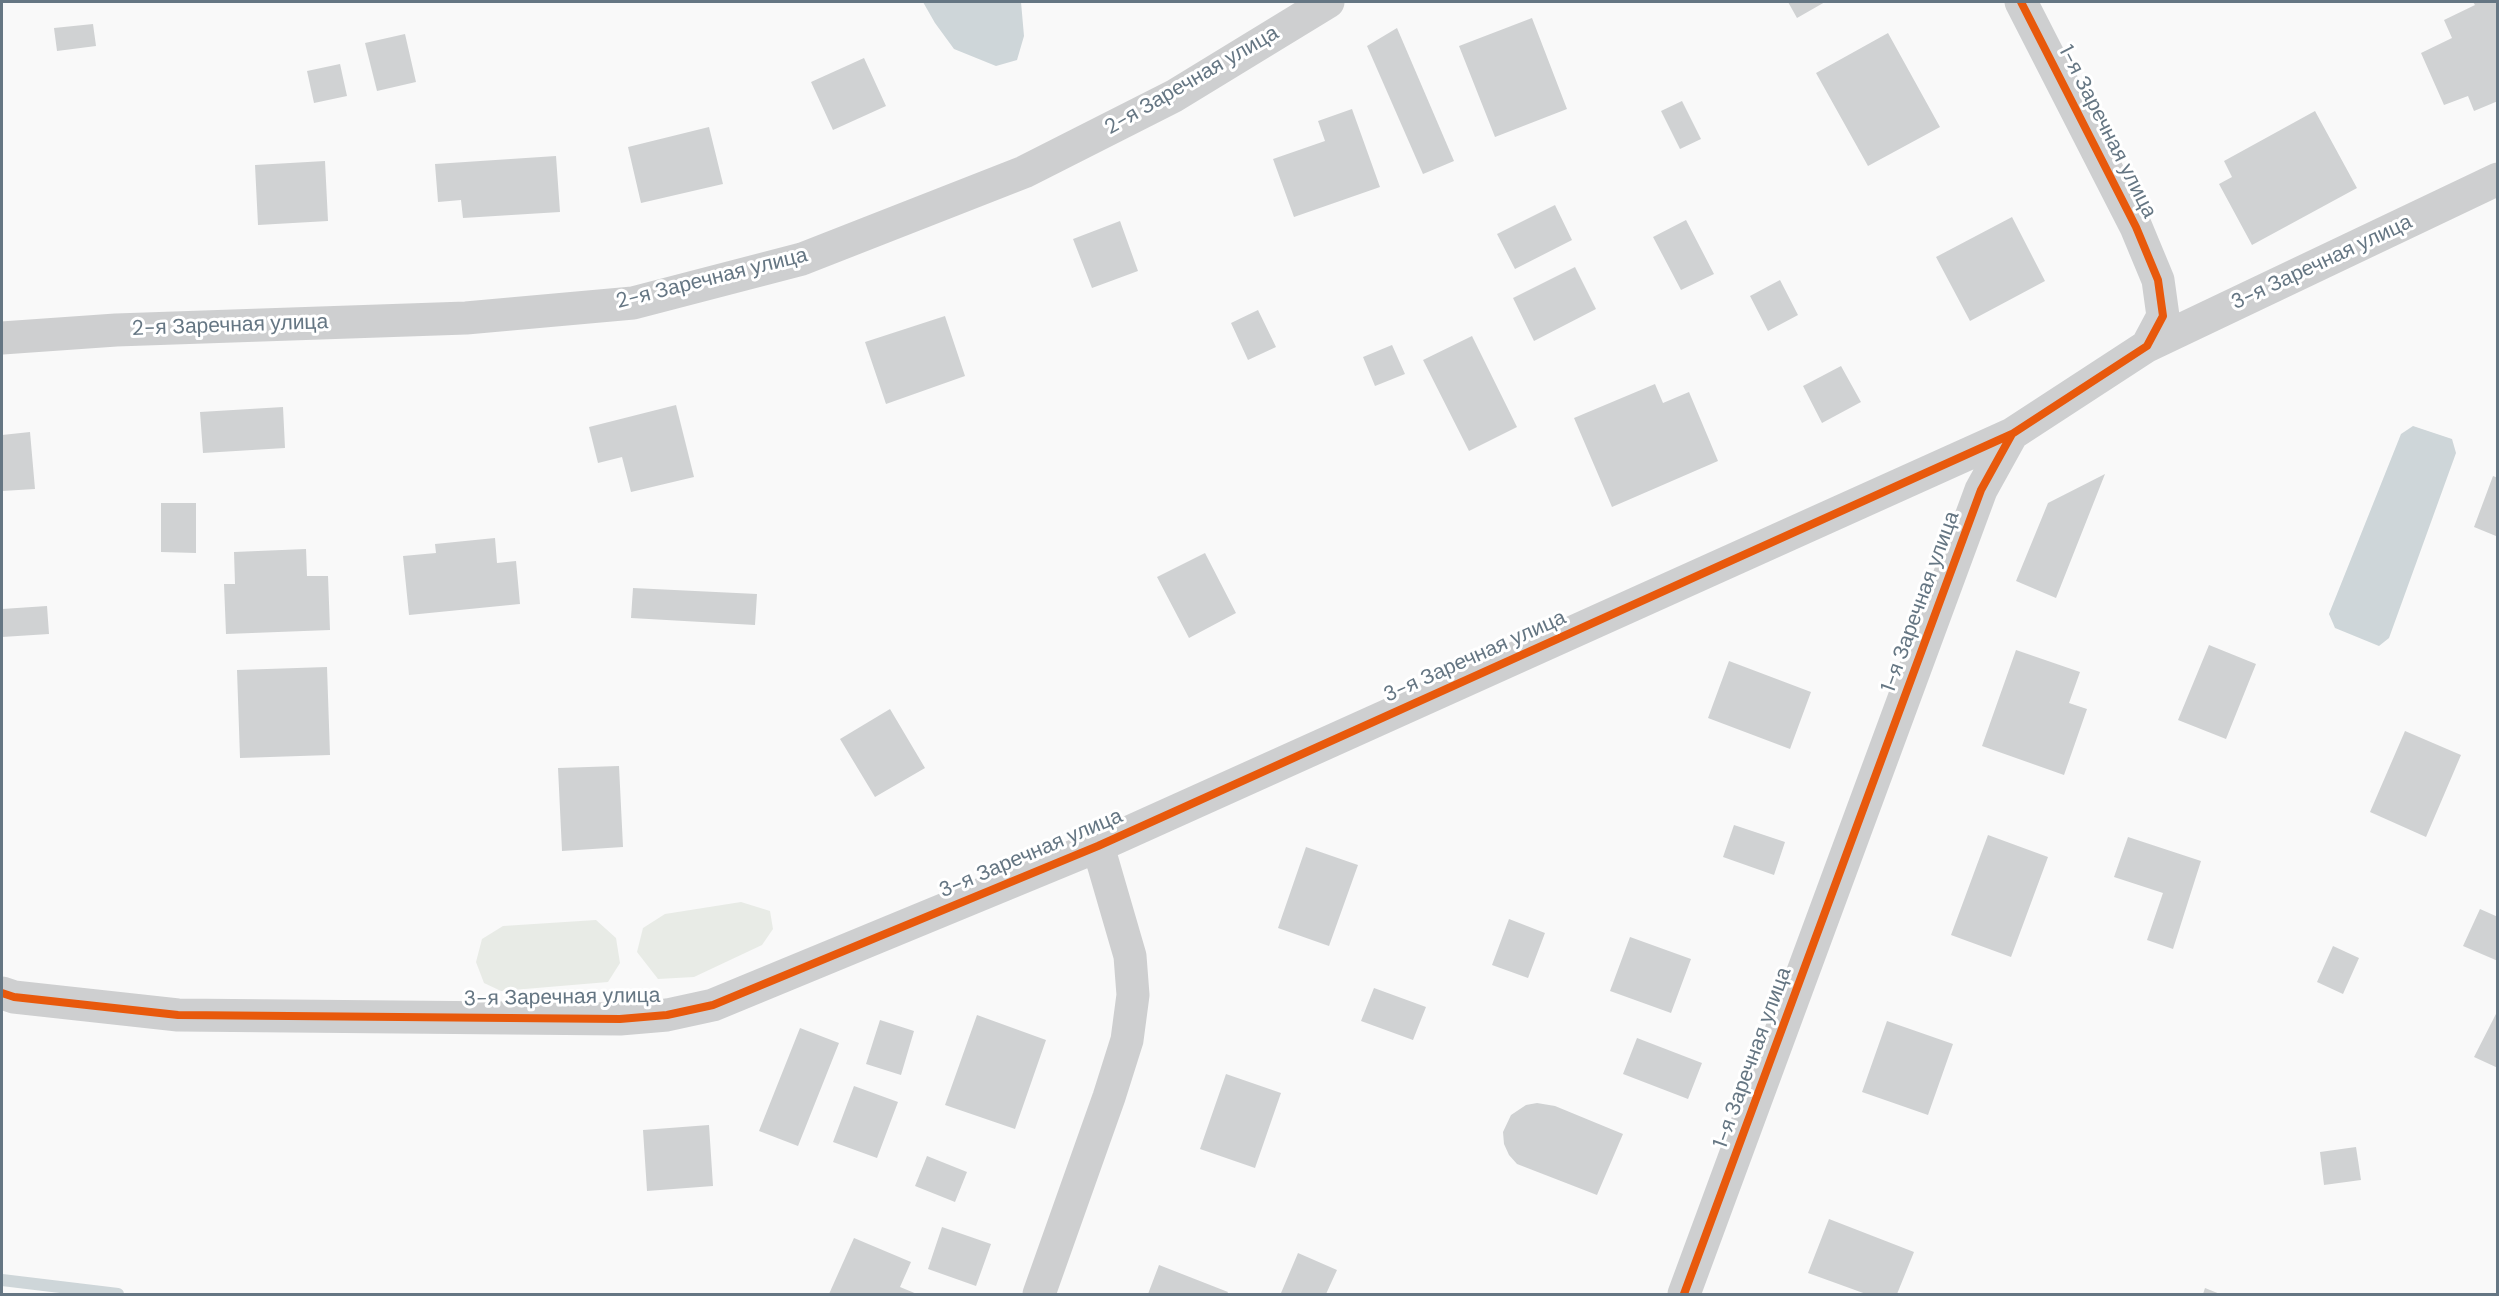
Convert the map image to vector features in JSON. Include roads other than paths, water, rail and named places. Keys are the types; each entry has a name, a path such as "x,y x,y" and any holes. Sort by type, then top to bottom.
{"street":[{"name":"2-я Заречная улица","path":"2,338 116,330 466,318 644,300 802,259 1024,172 1174,96 1328,2"},
{"name":"1-я Заречная улица","path":"1684,1294 1981,490 2012,434 2147,346 2163,316 2158,280 2136,227 2020,2"},
{"name":"3-я Заречная улица","path":"2147,346 2498,179"},
{"name":"3-я Заречная улица","path":"2,993 178,1015 620,1019 667,1015 713,1005 1098,846 2012,434"},
{"path":"1039,1294 1109,1097 1127,1040 1130,1018 1133,995 1130,956 1098,846"}],"waterway":[{"path":"2,1280 118,1294"}]}
